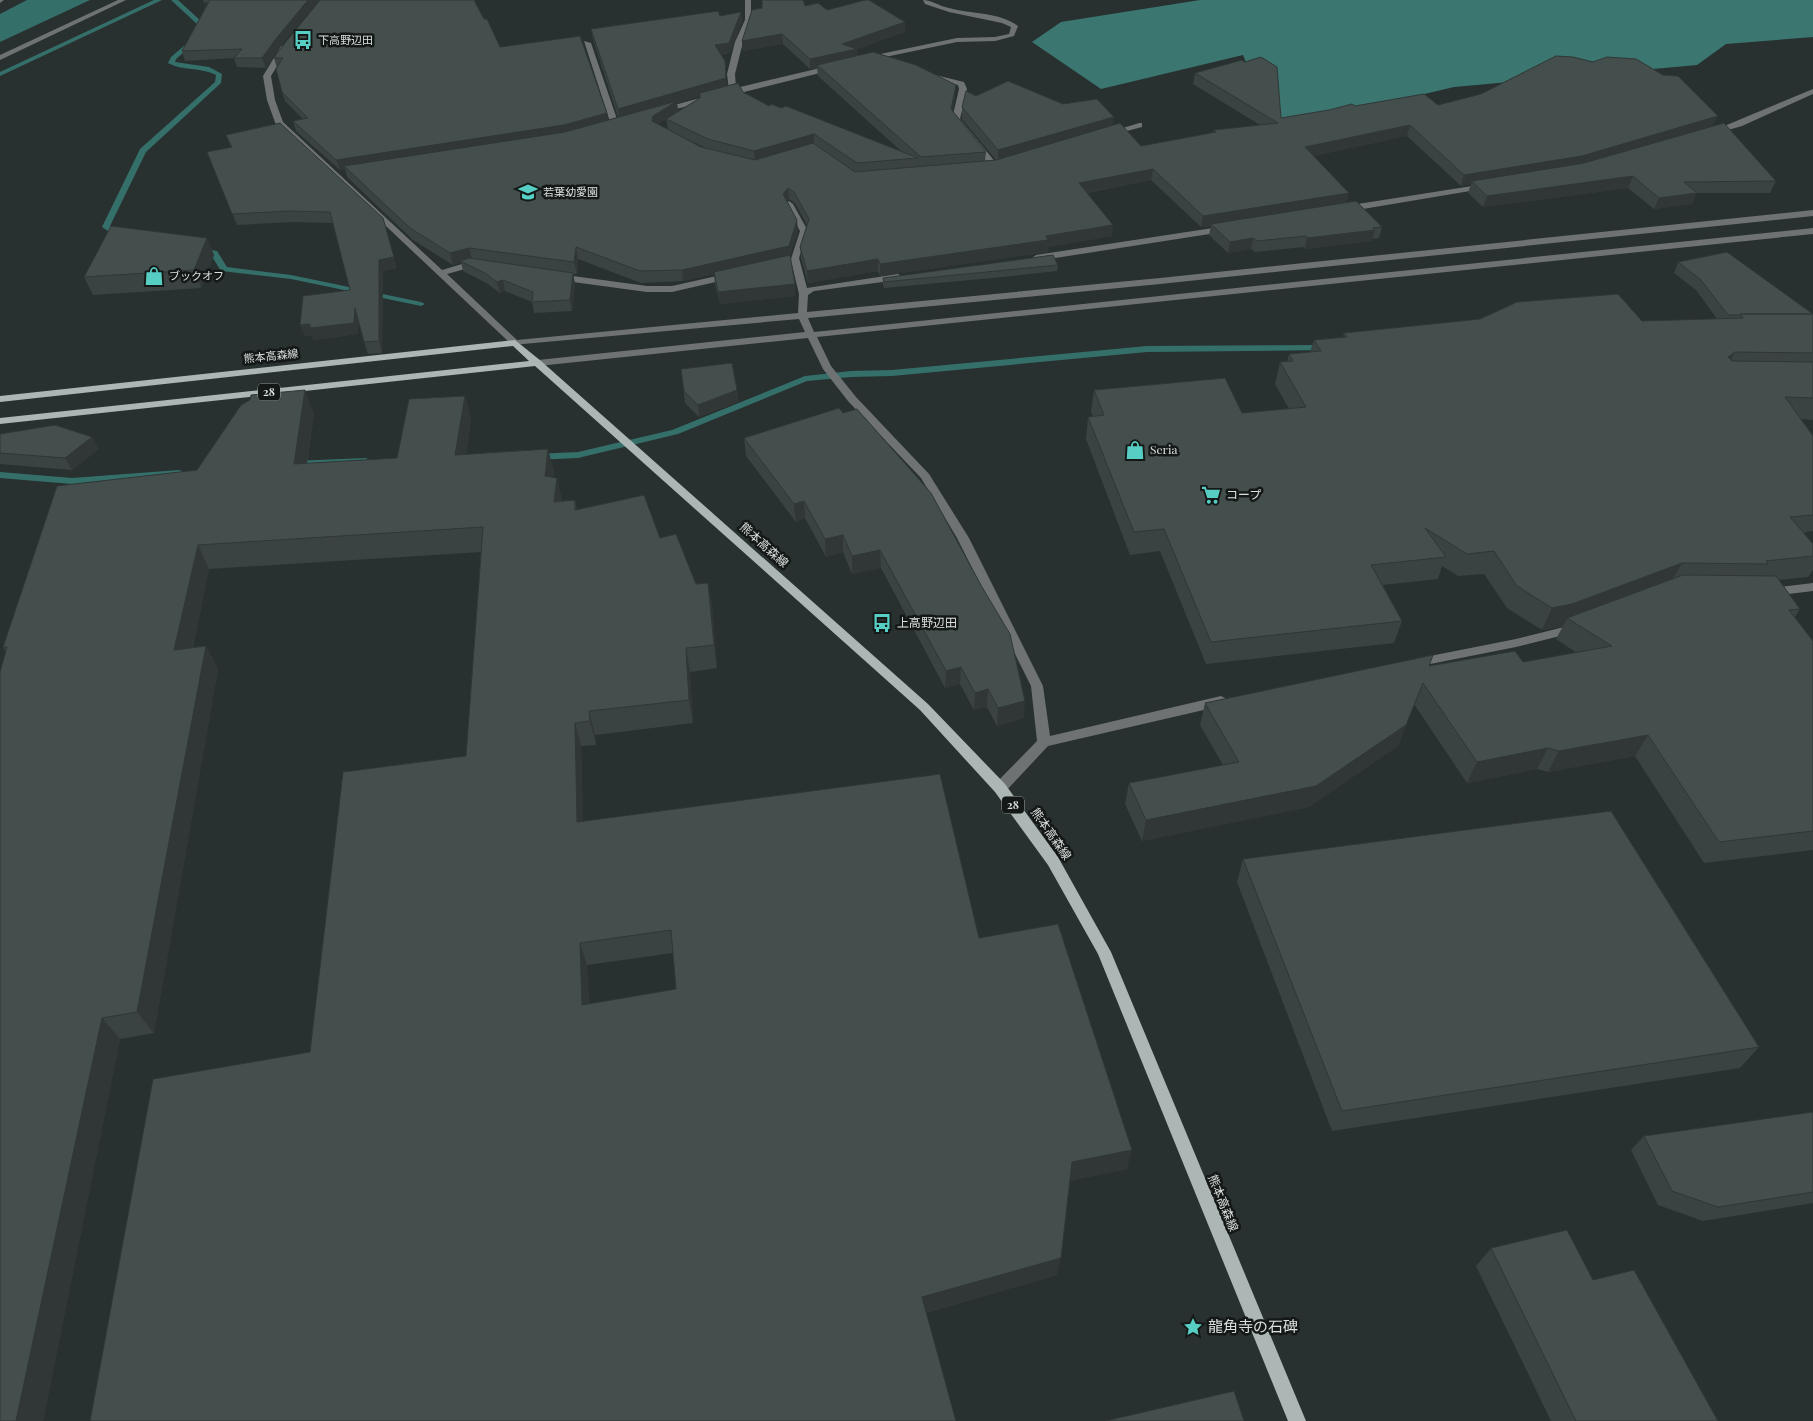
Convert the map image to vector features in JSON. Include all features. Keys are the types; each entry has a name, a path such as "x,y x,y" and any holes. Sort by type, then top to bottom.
{"main road":[{"name":"熊本高森線","path":"0,399 515,343 924,707 1000,788 1053,861 1104,952 1297,1421"},
{"name":"28","path":"0,420 538,363"}],"street":[{"path":"0,58 124,0"},
{"path":"733,91 731,74 739,42 748,20 748,0"},
{"path":"860,61 957,40 995,39 1012,35 1015,26 1002,20 937,8 927,3 926,0"},
{"path":"290,42 278,56 267,76 271,100 279,122 342,174 440,273 515,343 1813,213"},
{"path":"587,43 615,126"},
{"path":"873,58 890,64"},
{"path":"651,114 733,91 842,65"},
{"path":"926,74 961,84 963,89 956,119 995,167"},
{"path":"1701,136 1739,124 1813,91"},
{"path":"683,114 708,98"},
{"path":"605,128 624,123"},
{"path":"1101,136 1139,125"},
{"path":"986,168 1014,161"},
{"path":"1335,211 1496,184"},
{"path":"789,204 804,231 795,258 804,294 802,315 811,335 826,366 852,399 925,476 963,538 1037,686 1044,742"},
{"path":"1025,260 1238,227"},
{"path":"538,363 1813,231"},
{"path":"1478,248 1492,264"},
{"path":"768,267 796,261"},
{"path":"440,273 472,264 491,267"},
{"path":"550,275 647,289 672,289 739,274"},
{"path":"804,294 811,289 908,276"},
{"path":"1760,592 1780,592 1813,587"},
{"path":"1398,666 1516,644 1564,632 1591,622"},
{"path":"1000,788 1044,742 1232,699"}],"shaded area":[{"path":"27,0 90,0 0,42 0,14"},
{"path":"1200,0 1813,0 1813,37 1726,44 1697,65 1454,87 1285,127 1261,98 1243,55 1101,89 1032,42 1061,22"}],"building":[{"path":"210,0 308,0 262,58 234,58 242,49 182,51"},
{"path":"320,0 474,0 484,19 487,19 500,47 580,36 607,113 564,125 336,160 293,121 308,118 282,92 276,69 283,58 274,58"},
{"path":"762,0 803,0 805,6 818,3 827,10 869,0 905,22 842,44 857,49 810,59 782,34 742,41 752,10 762,8"},
{"path":"718,11 720,16 741,12 729,43 715,45 725,61 726,78 618,109 591,29"},
{"path":"873,52 916,65 956,85 951,109 986,152 921,157 817,65"},
{"path":"1556,56 1573,57 1593,62 1607,57 1636,59 1663,75 1678,76 1718,116 1582,156 1464,175 1410,125 1305,147 1349,193 1203,216 1153,169 1079,183 1113,225 1046,236 1048,240 880,264 878,259 807,271 800,247 809,219 794,192 788,188 783,194 797,220 789,246 682,270 640,271 576,247 574,262 469,248 450,253 410,228 344,166 565,132 677,101 653,116 652,121 701,147 755,160 813,143 855,172 996,160 1120,123 1141,146 1216,132 1214,130 1278,123 1195,73 1242,60 1245,62 1261,57 1277,67 1281,118 1352,104 1355,106 1424,94 1438,105 1481,94"},
{"path":"1008,81 1063,104 1097,99 1114,117 998,150 962,107 966,91 976,96"},
{"path":"738,83 743,92 769,106 771,104 781,108 786,106 918,158 857,163 814,134 754,151 708,139 666,119 700,98 700,93"},
{"path":"280,123 383,218 394,257 379,260 379,341 364,342 355,308 354,323 310,328 310,324 300,325 303,296 350,290 330,212 289,211 232,214 207,152 232,147 226,135"},
{"path":"1724,123 1776,181 1684,182 1697,193 1659,198 1633,176 1487,196 1472,181 1584,163"},
{"path":"1356,201 1382,227 1373,228 1375,230 1307,238 1306,236 1257,241 1253,238 1230,242 1211,224"},
{"path":"111,226 207,238 194,270 84,277"},
{"path":"1727,252 1813,314 1728,315 1701,280 1678,262"},
{"path":"790,255 795,284 718,292 714,272"},
{"path":"1053,255 1058,265 884,282 883,278"},
{"path":"469,258 573,273 570,300 532,302 533,292 503,280 497,282 485,273 460,261"},
{"path":"1618,294 1642,321 1743,318 1740,314 1813,314 1813,353 1735,352 1728,357 1732,361 1813,362 1813,398 1785,397 1813,436 1813,515 1790,517 1813,544 1813,556 1766,561 1768,564 1682,563 1572,604 1552,608 1517,586 1494,551 1467,554 1425,528 1446,557 1371,565 1402,621 1211,642 1164,529 1134,532 1088,417 1104,415 1094,390 1225,378 1242,413 1306,407 1280,362 1293,361 1289,354 1321,351 1314,340 1347,337 1344,333 1480,319 1517,302"},
{"path":"732,363 737,390 698,405 684,391 681,369"},
{"path":"305,390 294,464 397,458 409,399 465,396 455,455 548,449 545,476 557,478 554,502 575,500 575,510 644,495 660,538 676,534 696,584 708,583 714,645 686,648 689,700 589,711 590,721 575,723 577,822 940,774 979,938 1058,924 1132,1150 1072,1162 1061,1258 922,1297 956,1421 90,1421 153,1079 310,1052 343,772 466,756 483,527 198,545 174,650 206,646 137,1012 102,1018 16,1421 0,1421 0,672 7,647 3,647 57,486 197,470 241,405 250,400 251,395","holes":["671,930 676,989 582,1005 580,943"]},
{"path":"839,408 843,413 857,409 931,493 1010,634 1025,701 998,708 988,689 975,693 961,667 946,671 880,550 852,556 843,535 825,539 804,501 794,504 744,438"},
{"path":"55,425 92,437 65,458 0,453 0,434"},
{"path":"1683,575 1776,576 1800,609 1789,610 1813,641 1813,831 1719,842 1648,735 1559,751 1548,748 1477,762 1423,683 1406,725 1316,786 1146,820 1129,783 1239,762 1205,703 1433,655 1429,666 1515,651 1523,662 1612,646 1567,618"},
{"path":"1611,811 1759,1047 1342,1111 1243,859"},
{"path":"1813,1112 1813,1192 1718,1207 1672,1191 1644,1136"},
{"path":"1567,1230 1593,1280 1634,1270 1718,1421 1576,1421 1491,1248"},
{"path":"1234,1391 1244,1421 1105,1421"}],"waterway":[{"path":"0,74 159,0"},
{"path":"121,238 106,227 143,151 218,83 219,74 207,68 171,63 173,58 202,34 200,23 174,0"},
{"path":"200,249 214,253 224,269 291,277 421,304"},
{"path":"535,457 578,455 675,432 805,379 851,374 892,373 1147,349 1327,348"},
{"path":"293,464 366,461"},
{"path":"0,475 72,481 179,473"}],"place":[{"name":"下高野辺田","path":"303,40"},
{"name":"若葉幼愛園","path":"528,192"},
{"name":"ブックオフ","path":"154,276"},
{"name":"Seria","path":"1135,450"},
{"name":"コープ","path":"1211,495"},
{"name":"上高野辺田","path":"882,623"},
{"name":"龍角寺の石碑","path":"1193,1327"}]}
